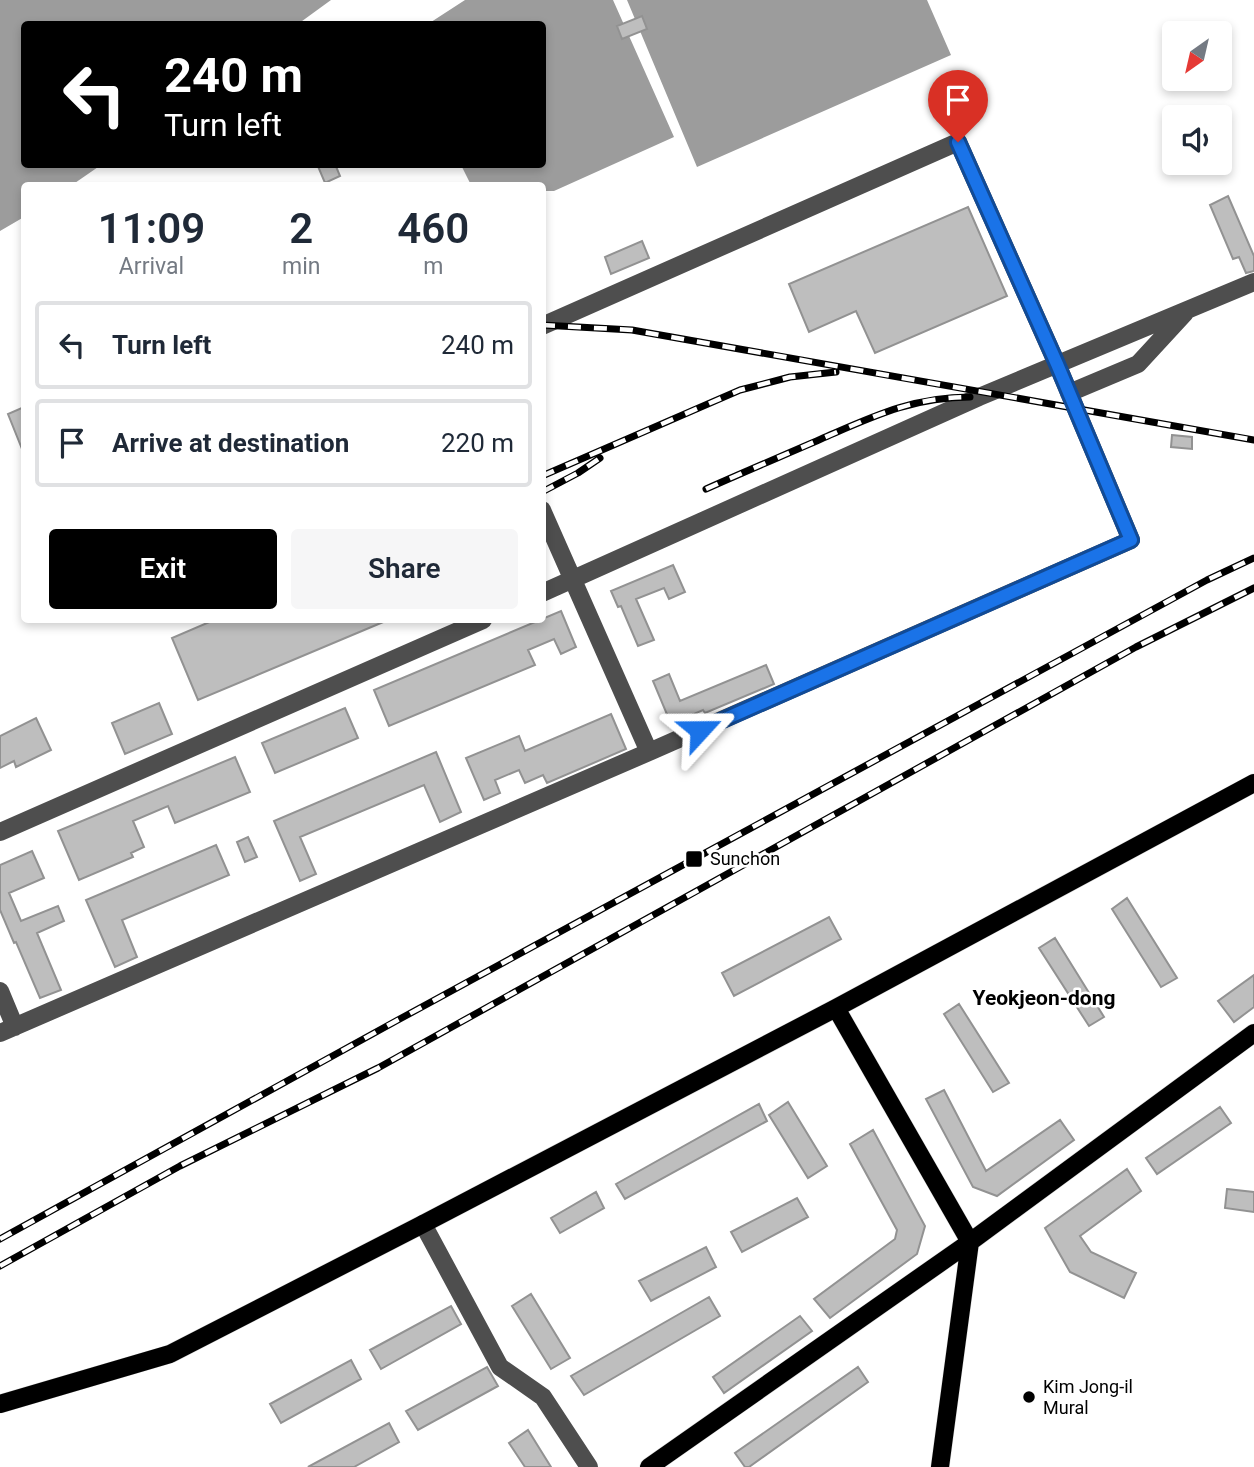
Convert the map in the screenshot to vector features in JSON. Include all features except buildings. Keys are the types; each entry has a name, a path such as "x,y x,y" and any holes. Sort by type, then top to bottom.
{"main road":[{"path":"0,1404 170,1354 836,1008 1254,783"},
{"path":"836,1008 970,1242 940,1467"},
{"path":"649,1467 970,1242 1254,1032"}],"street":[{"path":"0,991 7,1030 1131,540 1057,364 958,142 546,324"},
{"path":"546,591 979,397 1254,282"},
{"path":"1069,393 1138,364 1188,309"},
{"path":"546,519 649,752"},
{"path":"0,832 476,623"},
{"path":"424,1224 500,1367 543,1397 589,1467"}],"shaded area":[{"path":"0,0 331,0 302,21 21,21 21,168 97,168 76,182 21,182 21,219 0,231"},
{"path":"465,0 613,0 674,137 554,191 546,191 546,182 470,182 462,168 546,168 546,21 433,21"},
{"path":"627,0 927,0 951,55 697,167"}],"railway":[{"path":"546,325 632,330 1254,440"},
{"path":"546,474 740,390 790,377 836,372"},
{"path":"706,489 893,410 929,400 970,397"},
{"path":"546,490 600,458"},
{"path":"0,1239 1207,580 1254,558"},
{"path":"0,1266 180,1166 378,1068 1136,647 1254,588"}],"place":[{"name":"Sunchon","path":"694,859"},
{"name":"Kim Jong-il Mural","path":"1029,1397"}],"district":[{"name":"Yeokjeon-dong","path":"1044,998"}],"route":[{"path":"700,730 1131,540 1057,364 958,142"}]}
